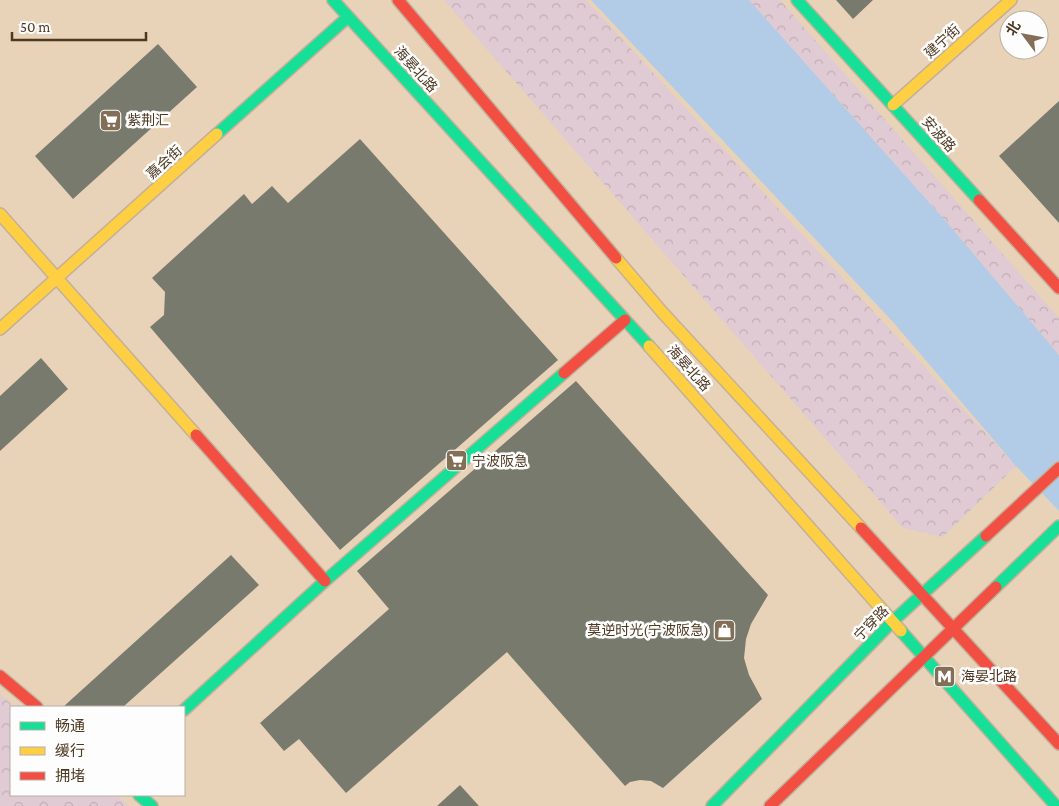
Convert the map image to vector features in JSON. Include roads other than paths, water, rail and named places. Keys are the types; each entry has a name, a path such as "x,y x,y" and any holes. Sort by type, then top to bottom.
{"main road":[{"name":"海晏北路","path":"333,0 625,320 1056,806"},
{"name":"海晏北路","path":"398,0 662,312 1059,744"},
{"name":"安波路","path":"797,0 1059,288"},
{"name":"建宁街","path":"893,105 1012,0"},
{"name":"嘉会街","path":"0,329 348,17"},
{"path":"0,214 326,581"},
{"path":"185,709 326,581 625,320"},
{"name":"宁穿路","path":"712,806 893,621 1059,468"},
{"path":"770,806 1059,526"},
{"path":"0,676 36,706"},
{"path":"140,796 152,806"}],"water":[{"path":"591,0 749,0 950,226 1059,355 1059,511 1016,466 893,322"}],"place":[{"name":"紫荆汇","path":"111,120"},
{"name":"宁波阪急","path":"456,461"},
{"name":"莫逆时光(宁波阪急)","path":"725,630"},
{"name":"海晏北路","path":"945,676"}]}
